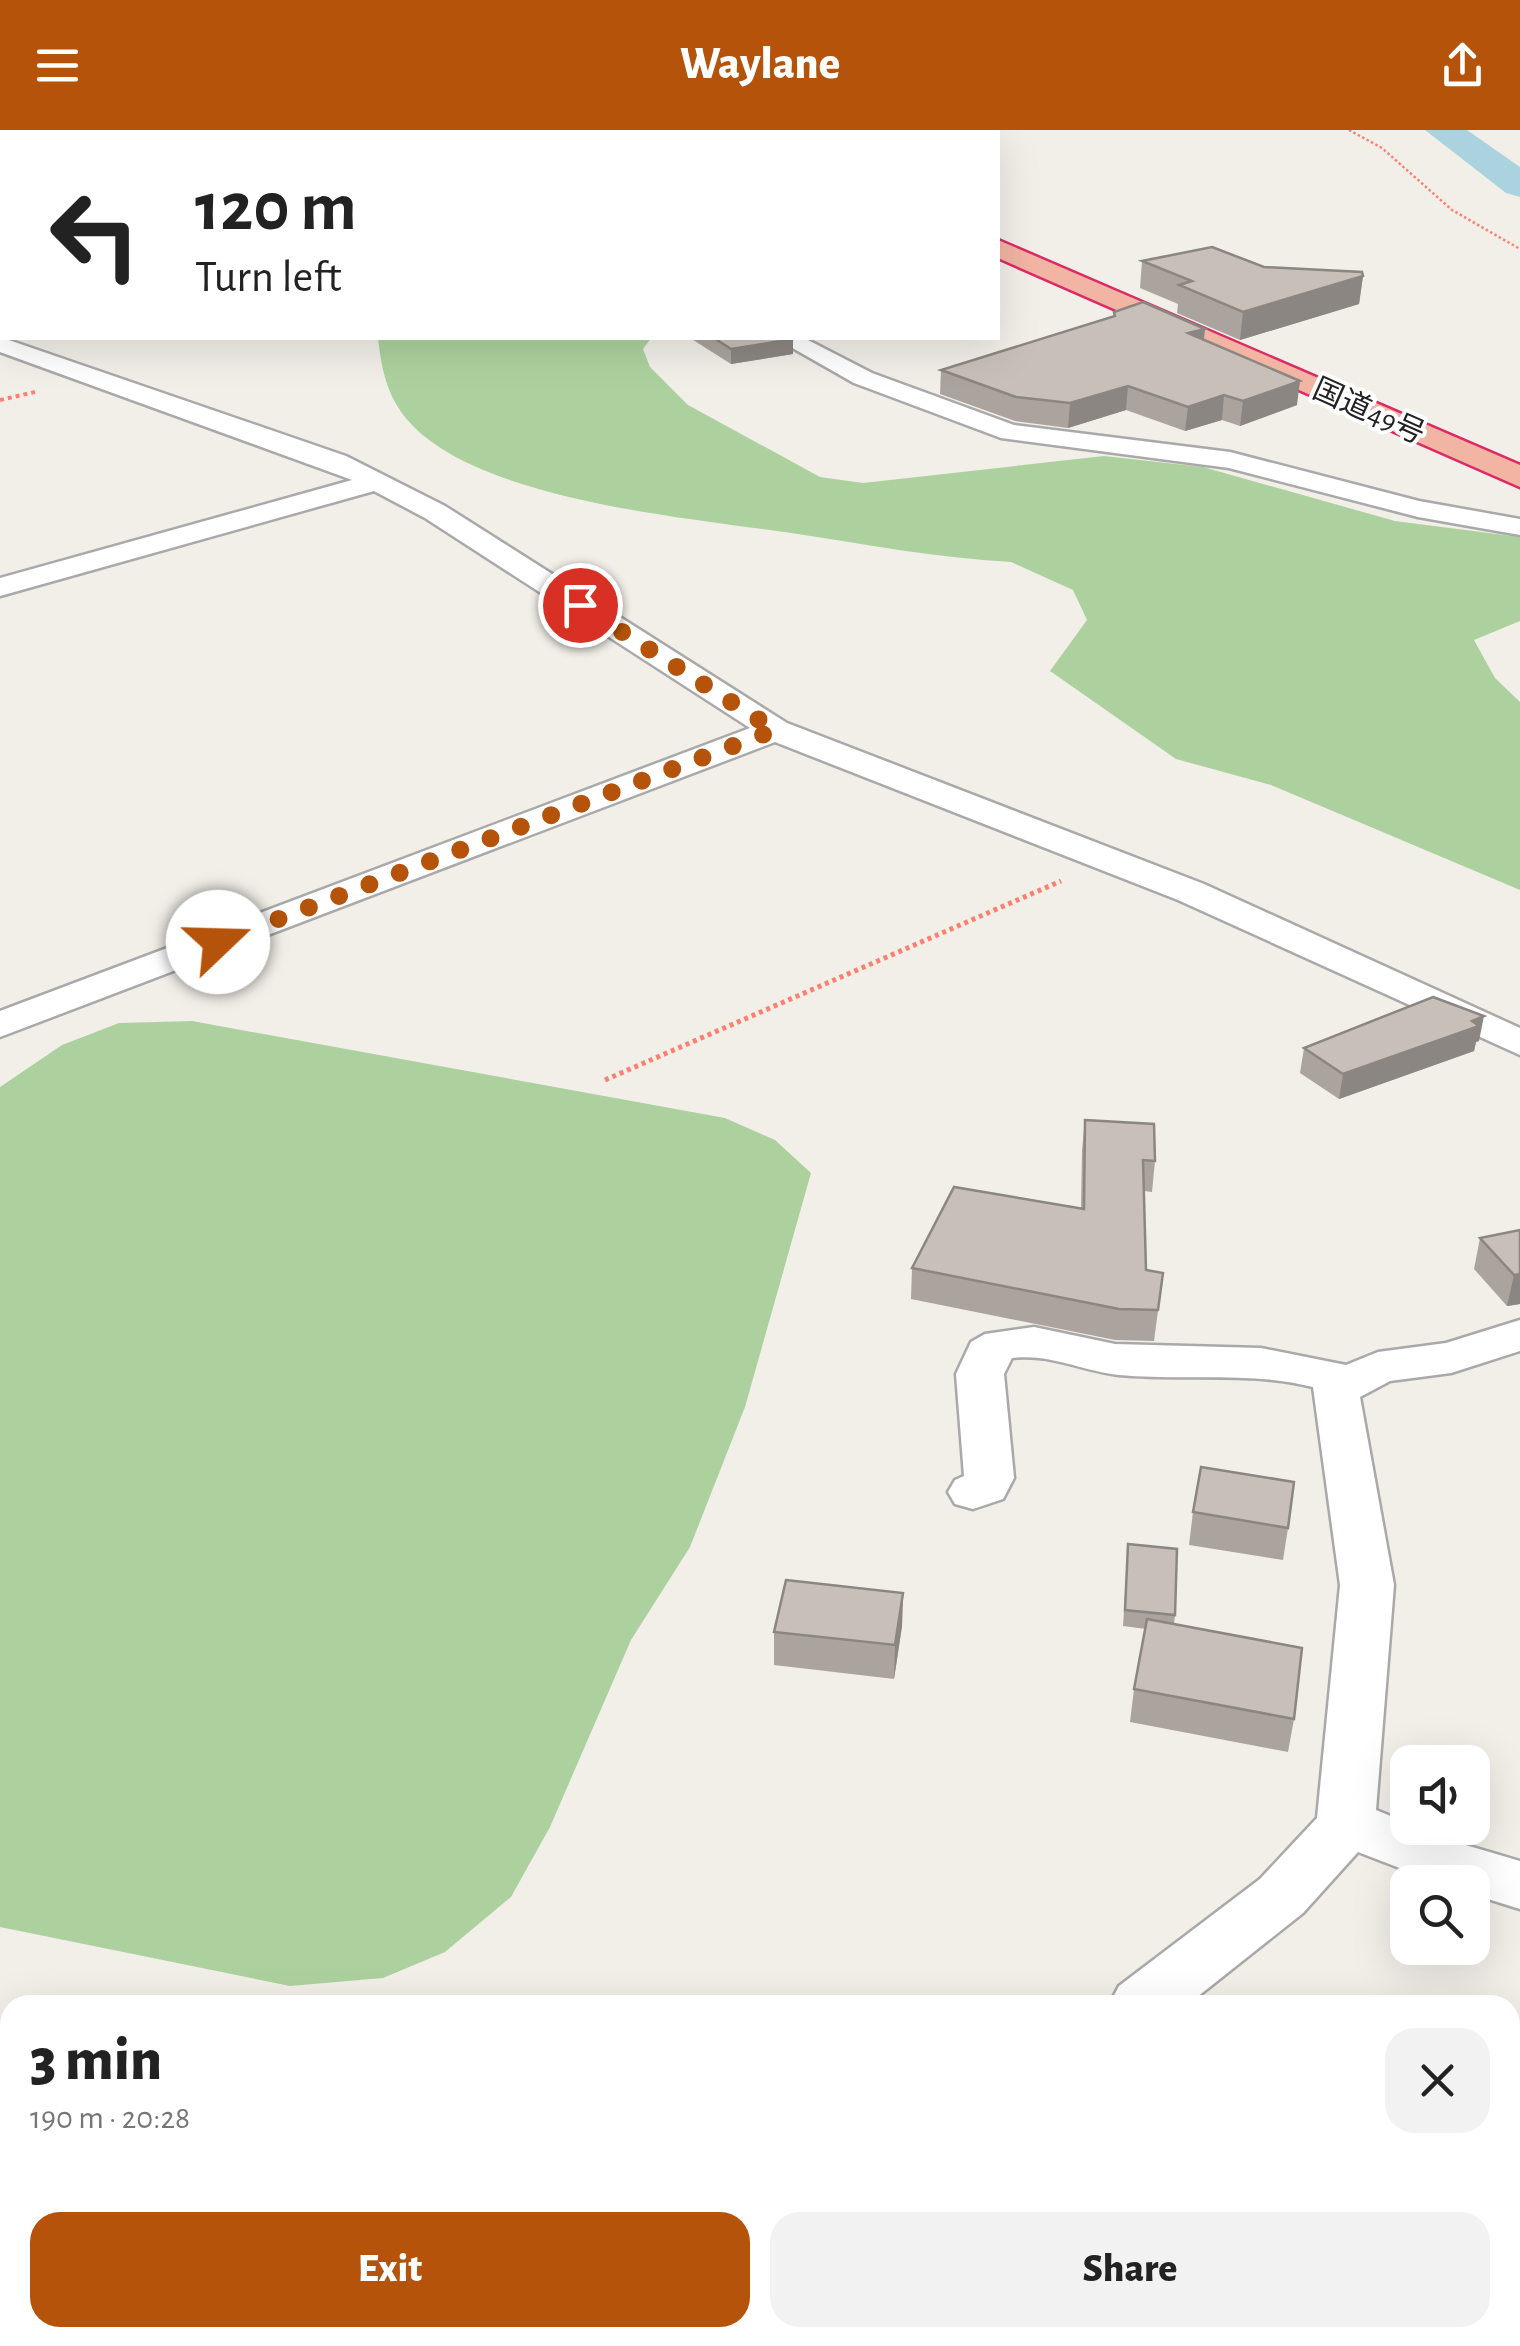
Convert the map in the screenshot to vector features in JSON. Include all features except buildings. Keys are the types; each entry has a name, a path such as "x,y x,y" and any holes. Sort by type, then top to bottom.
{"highway":[{"name":"国道49号","path":"1000,249 1520,477"}],"street":[{"path":"791,340 863,378 1010,432 1230,460 1400,505 1520,527"},
{"path":"0,344 338,462 435,512 775,730 1254,919 1520,1043"},
{"path":"0,587 373,483"},
{"path":"0,1025 775,730"},
{"path":"1153,1995 1303,1875 1336,1840 1346,1822 1367,1586 1364,1548 1334,1406 1335,1390 1346,1381 1378,1368 1451,1358 1520,1335"},
{"path":"972,1492 985,1487 989,1478 980,1374 982,1358 994,1347 1030,1342 1121,1359 1281,1364 1346,1381"},
{"path":"1346,1822 1424,1855 1520,1885"}],"path":[{"path":"1350,130 1382,148 1452,210 1520,249"},
{"path":"605,1080 1108,861"}],"green space":[{"path":"378,340 650,340 643,349 650,367 688,405 820,477 863,483 1104,456 1203,467 1395,521 1520,537 1520,621 1474,640 1495,678 1520,702 1520,890 1271,785 1176,759 1050,671 1087,620 1073,590 1011,562 928,554 646,512 539,489 490,473 447,452 414,427 398,407"},
{"path":"192,1021 725,1118 775,1140 811,1173 745,1407 690,1547 631,1640 550,1827 511,1897 445,1952 383,1978 290,1986 0,1927 0,1087 62,1045 119,1023"}],"waterway":[{"path":"1443,130 1520,185"}],"route":[{"path":"218,942 775,730 580,605"}]}
